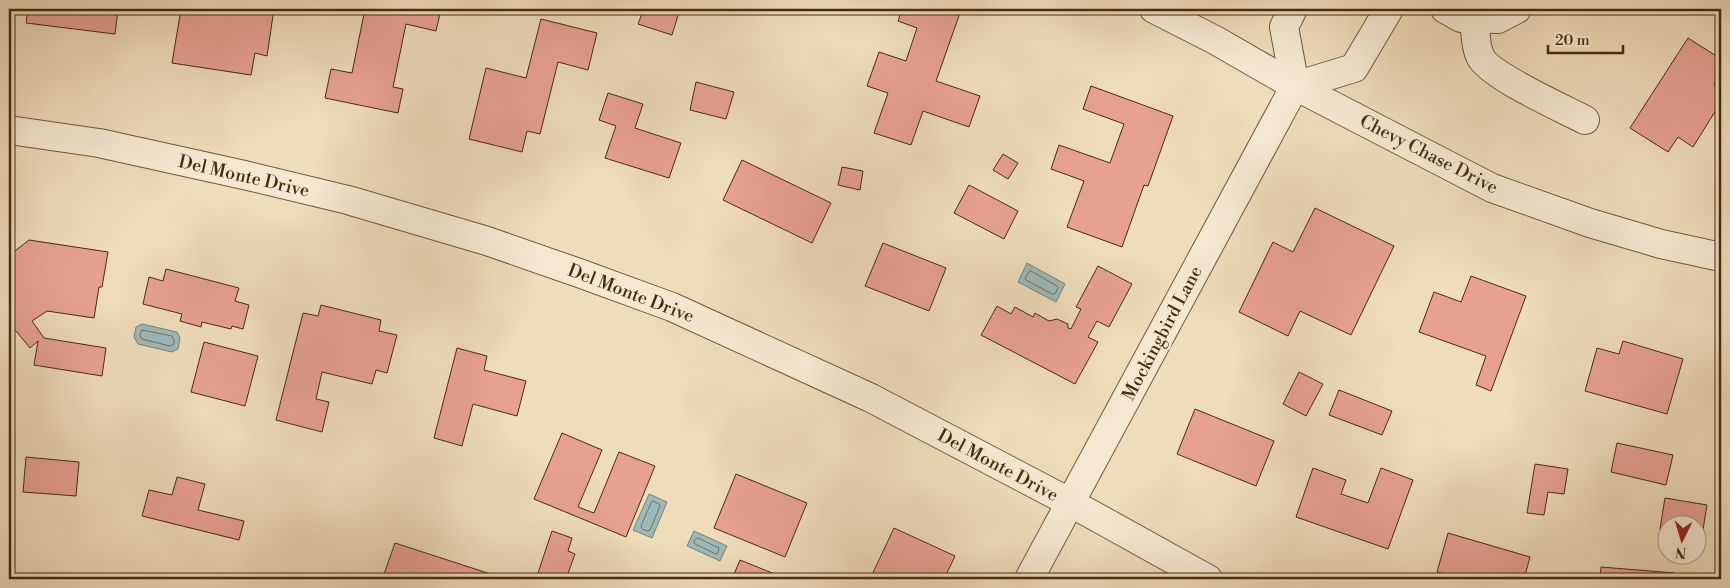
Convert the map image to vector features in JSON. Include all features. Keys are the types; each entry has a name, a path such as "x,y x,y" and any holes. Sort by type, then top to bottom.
{"street":[{"name":"Chevy Chase Drive","path":"1154,9 1215,40 1295,86 1492,188 1590,223 1660,244 1721,257"},
{"path":"1293,9 1284,27 1295,86 1354,68 1389,9"},
{"path":"1445,9 1461,18 1498,18 1517,9"},
{"path":"1475,18 1480,58 1506,79 1585,120"},
{"name":"Mockingbird Lane","path":"1029,579 1295,86"},
{"name":"Del Monte Drive","path":"9,130 99,143 338,198 487,241 570,269 672,307 871,398 1071,503 1208,579"}],"water":[{"path":"1027,263 1065,284 1056,302 1018,282"},
{"path":"142,324 177,332 180,338 178,349 172,352 138,344 134,337 136,327"},
{"path":"649,494 667,502 652,538 633,530"},
{"path":"694,531 727,546 720,561 687,546"}],"building":[{"path":"28,9 118,9 115,34 26,23"},
{"path":"181,9 274,9 267,56 255,53 251,75 172,63"},
{"path":"365,9 441,9 436,31 406,24 393,87 403,89 398,113 325,98 331,69 352,73"},
{"path":"644,9 680,9 672,35 638,24"},
{"path":"902,9 961,10 936,81 980,96 969,127 923,111 911,145 874,133 888,93 867,86 879,52 906,61 917,28 898,21"},
{"path":"541,19 597,33 588,70 558,62 540,134 527,131 522,152 469,139 486,68 526,78"},
{"path":"1688,38 1721,59 1721,73 1714,84 1721,88 1721,102 1693,147 1678,137 1668,152 1630,128"},
{"path":"696,82 734,92 726,119 690,110"},
{"path":"1091,86 1173,116 1148,186 1144,185 1122,247 1067,227 1084,181 1051,169 1059,145 1110,163 1124,124 1083,109"},
{"path":"608,93 643,104 635,128 681,143 669,178 605,158 616,126 599,120"},
{"path":"1003,154 1018,163 1008,179 993,170"},
{"path":"742,160 831,203 812,243 723,200"},
{"path":"842,167 863,171 860,190 838,185"},
{"path":"969,185 1018,211 1004,239 954,213"},
{"path":"1315,208 1394,246 1351,335 1300,311 1288,336 1239,312 1273,242 1293,252"},
{"path":"29,240 108,252 102,287 99,287 94,318 47,311 32,321 44,338 106,348 102,376 34,365 38,341 30,348 16,331 9,331 9,292 12,289 9,285 9,254"},
{"path":"883,243 946,268 929,311 865,286"},
{"path":"1098,266 1132,284 1109,327 1097,321 1088,337 1098,342 1075,384 981,335 997,306 1011,314 1015,307 1033,317 1035,313 1049,321 1057,319 1068,324 1068,328 1071,329 1081,309 1076,307"},
{"path":"166,269 239,288 235,301 249,305 243,329 232,326 231,329 202,322 201,327 180,321 182,314 143,304 149,277 163,281"},
{"path":"1471,276 1526,296 1491,391 1476,385 1486,356 1419,332 1434,292 1461,302"},
{"path":"321,305 381,320 379,331 397,335 387,373 376,370 372,384 322,372 316,399 329,402 322,432 276,420 303,313 318,316"},
{"path":"1623,341 1683,359 1667,414 1585,391 1597,348 1619,354"},
{"path":"204,342 258,356 245,406 191,392"},
{"path":"457,348 487,356 484,370 526,381 517,416 473,404 462,446 434,438"},
{"path":"1299,372 1323,384 1306,416 1283,404"},
{"path":"1339,390 1392,411 1382,435 1329,415"},
{"path":"1195,409 1274,441 1256,486 1177,454"},
{"path":"562,433 602,450 578,507 594,513 619,452 655,466 626,537 534,499"},
{"path":"1617,443 1673,455 1666,485 1611,472"},
{"path":"26,457 79,462 76,496 23,492"},
{"path":"1535,464 1568,469 1564,494 1548,492 1544,515 1527,513"},
{"path":"1313,468 1346,480 1341,494 1368,503 1381,468 1413,480 1388,549 1296,517"},
{"path":"736,474 807,503 785,557 714,528"},
{"path":"177,477 205,484 198,510 244,521 239,540 142,516 149,490 172,495"},
{"path":"1665,498 1707,505 1705,516 1662,516"},
{"path":"1721,510 1721,556 1716,555"},
{"path":"894,528 955,556 944,579 870,579"},
{"path":"552,531 572,538 568,551 575,554 566,579 536,579"},
{"path":"1448,533 1530,557 1524,579 1462,579 1437,572"},
{"path":"395,543 506,579 389,579 383,577"},
{"path":"740,560 787,579 732,579"},
{"path":"1601,567 1675,573 1675,579 1600,579"}]}
